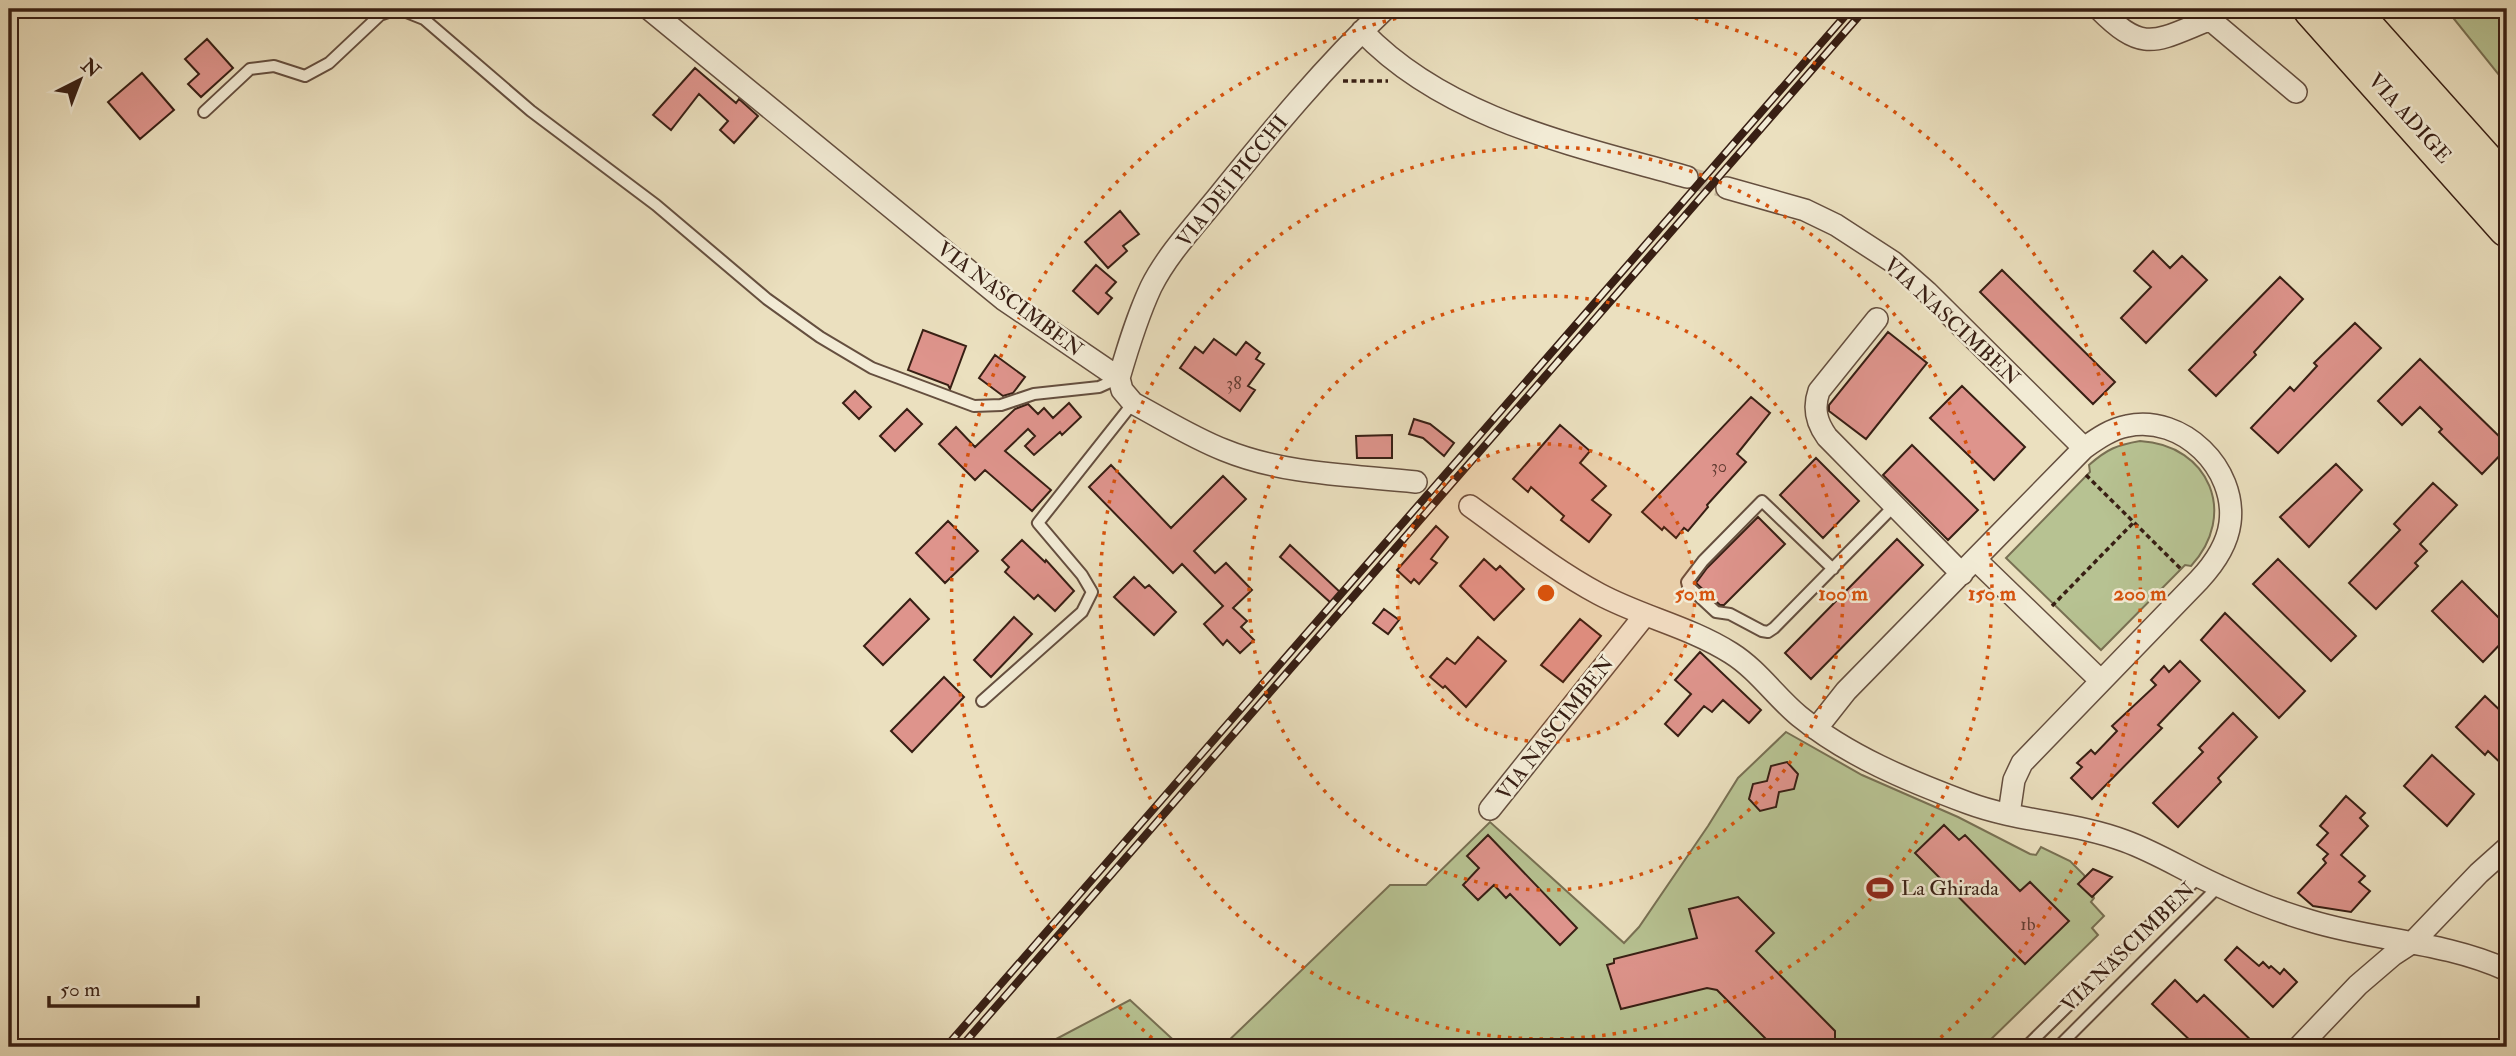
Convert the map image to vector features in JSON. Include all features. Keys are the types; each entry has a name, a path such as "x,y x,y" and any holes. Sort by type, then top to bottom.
{"highway":[{"name":"VIA ADIGE","path":"2312,9 2507,228"},
{"name":"VIA ADIGE","path":"2349,9 2507,186"}],"street":[{"name":"VIA NASCIMBEN","path":"649,9 1003,299 1119,378 1122,390 1133,403"},
{"name":"VIA DEI PICCHI","path":"1119,378 1132,333 1152,285 1179,245 1284,115 1385,9"},
{"path":"2099,9 2118,27 2131,35 2146,39 2159,40 2206,21 2213,22 2296,92"},
{"path":"1362,31 1392,61 1411,75 1484,113 1577,146 1687,177"},
{"name":"VIA NASCIMBEN","path":"1727,188 1805,210 1845,230 1893,262 2084,448"},
{"path":"1877,318 1825,382 1815,402 1815,411 1822,430 1894,506 2101,681"},
{"path":"1133,403 1224,450 1268,463 1310,472 1416,482"},
{"path":"1816,729 1846,691 2084,448 2127,425 2161,427 2177,433 2192,440 2216,464 2225,484 2230,503 2230,524 2225,542 2213,564 2022,762 2014,780 2009,814"},
{"name":"VIA NASCIMBEN","path":"1470,506 1599,594 1686,630 1731,653 1816,729 1847,749 1887,769 1970,804 2091,830 2127,841 2209,881 2313,922 2413,942 2487,961 2507,970"},
{"name":"VIA NASCIMBEN","path":"1490,809 1645,615"},
{"path":"2299,1047 2358,985 2413,942 2479,873 2507,848"}],"lane":[{"path":"204,112 250,69 274,66 305,76 329,63 380,15 398,9 424,19 531,111 656,205 767,299 820,337 872,368 974,406 1001,405 1034,394 1099,387 1119,378"},
{"path":"982,701 1082,612 1092,592 1082,575 1038,523 1133,403"},
{"path":"1833,569 1762,501 1703,561 1687,582 1716,612 1730,614 1768,632 1774,628 1833,569 1894,506"},
{"name":"VIA NASCIMBEN","path":"2026,1047 2209,881"},
{"name":"VIA NASCIMBEN","path":"2058,1047 2209,881"}],"path":[{"path":"2084,474 2182,570"},
{"path":"2051,607 2134,522"}],"green space":[{"path":"2446,9 2507,9 2507,85"},
{"path":"2140,441 2164,445 2184,455 2199,469 2209,486 2214,505 2213,526 2205,546 2191,566 2185,565 2101,650 2006,558 2090,472 2089,465 2113,448"},
{"name":"La Ghirada","path":"1786,732 1862,775 1958,817 2030,854 2036,855 2041,847 2070,861 2084,875 2094,898 2091,902 2104,916 2092,928 2098,935 1983,1047 1222,1047 1390,885 1426,885 1490,822 1624,943 1639,927 1738,778"},
{"path":"1130,1000 1181,1047 1041,1047"}],"building":[{"path":"207,39 233,68 201,97 188,84 199,74 185,59"},
{"path":"695,68 736,103 739,99 758,116 734,143 720,130 728,121 699,94 671,130 653,115"},
{"path":"142,73 174,110 140,139 108,102"},
{"path":"1120,211 1139,234 1123,246 1127,251 1108,268 1085,242"},
{"path":"2153,251 2170,268 2182,256 2207,280 2146,343 2121,318 2151,287 2134,271"},
{"path":"1096,265 1116,282 1106,293 1112,298 1098,314 1073,291"},
{"path":"2002,270 2115,382 2093,404 1980,292"},
{"path":"2280,277 2303,299 2254,352 2256,355 2216,396 2189,370"},
{"path":"2355,323 2381,348 2278,453 2251,428 2290,387 2294,391 2317,366 2314,363"},
{"path":"923,330 966,346 950,389 948,385 908,370"},
{"path":"1888,332 1927,363 1866,439 1829,411 1829,405"},
{"path":"1214,339 1236,355 1246,342 1260,353 1256,359 1264,364 1248,386 1255,390 1240,411 1180,368 1195,347 1203,353"},
{"path":"995,355 1025,377 1013,393 1003,396 979,378"},
{"path":"2420,359 2507,444 2507,448 2482,474 2439,432 2442,429 2420,407 2402,425 2378,401"},
{"path":"1962,386 2025,447 1994,480 1930,418"},
{"path":"855,391 871,407 859,419 843,403"},
{"path":"1751,397 1770,413 1737,454 1746,462 1707,505 1688,531 1684,528 1676,538 1664,527 1662,530 1642,512"},
{"path":"1069,403 1081,417 1062,435 1060,432 1034,455 1025,446 1035,436 1028,429 1005,451 1051,490 1032,511 985,470 975,480 939,444 956,427 975,447 1015,409 1028,404 1038,414 1044,408 1053,418"},
{"path":"907,409 922,424 895,451 880,436"},
{"path":"1414,419 1430,424 1454,443 1444,456 1423,438 1409,434"},
{"path":"1560,425 1590,451 1580,463 1606,486 1592,500 1611,515 1589,542 1561,520 1564,516 1531,487 1528,492 1513,479"},
{"path":"1392,435 1392,458 1357,458 1356,436"},
{"path":"1912,445 1978,510 1948,540 1883,475"},
{"path":"1816,458 1859,501 1823,538 1780,495"},
{"path":"2336,464 2362,490 2309,547 2280,517"},
{"path":"1111,465 1171,528 1223,476 1246,499 1194,551 1215,573 1226,563 1252,590 1233,608 1247,621 1241,627 1254,640 1240,653 1227,640 1223,645 1204,624 1223,606 1182,564 1173,573 1089,487"},
{"path":"2433,483 2457,505 2420,544 2427,551 2415,563 2418,566 2376,609 2349,583 2400,530 2394,524"},
{"path":"1758,517 1785,544 1724,605 1720,605 1696,583 1707,568"},
{"path":"948,521 978,551 945,583 916,553"},
{"path":"1436,526 1448,537 1431,559 1437,563 1419,584 1414,579 1411,583 1397,570"},
{"path":"1897,539 1923,565 1811,679 1785,653"},
{"path":"1022,540 1045,562 1046,560 1074,591 1055,611 1038,595 1034,599 1005,572 1009,567 1002,560"},
{"path":"1290,545 1341,593 1331,603 1280,557"},
{"path":"1484,559 1496,570 1500,566 1524,589 1494,620 1460,586"},
{"path":"2278,559 2356,636 2331,661 2253,584"},
{"path":"1134,577 1145,588 1149,585 1176,612 1154,635 1114,597"},
{"path":"2462,581 2507,626 2507,637 2483,662 2432,611"},
{"path":"910,599 929,619 883,665 864,646"},
{"path":"1384,609 1399,620 1388,634 1373,623"},
{"path":"2225,613 2305,691 2279,718 2201,640"},
{"path":"1014,617 1032,634 991,677 974,660"},
{"path":"1580,619 1601,636 1563,682 1541,665"},
{"path":"1478,637 1506,661 1466,707 1445,686 1443,688 1430,677 1447,658 1455,664"},
{"path":"1700,652 1761,710 1749,723 1723,700 1712,712 1704,706 1678,736 1665,724 1691,694 1675,680"},
{"path":"2180,661 2200,681 2158,725 2162,728 2092,799 2071,778 2082,767 2077,763 2091,750 2095,754 2117,731 2112,726 2156,685 2151,680 2164,666 2169,672"},
{"path":"944,677 964,697 912,752 891,731"},
{"path":"2485,696 2507,717 2507,769 2488,751 2485,755 2456,727"},
{"path":"2233,713 2257,737 2218,778 2221,782 2178,827 2153,803 2203,752 2199,748"},
{"path":"2432,755 2474,794 2447,826 2404,786"},
{"path":"1787,762 1798,774 1794,789 1779,792 1776,807 1760,811 1749,799 1753,784 1767,781 1771,766"},
{"path":"2346,796 2365,813 2360,818 2368,826 2341,855 2365,876 2359,882 2370,891 2351,912 2313,906 2298,893 2326,863 2323,859 2328,854 2317,845 2328,833 2320,826"},
{"path":"1944,825 1959,840 1965,835 2020,891 2030,882 2069,921 2025,964 1915,853"},
{"path":"1488,835 1577,928 1560,945 1510,894 1506,898 1494,885 1478,900 1463,885 1479,868 1467,856"},
{"path":"2093,869 2112,877 2092,897 2078,884"},
{"path":"1738,897 1774,933 1756,951 1835,1031 1835,1047 1774,1047 1717,990 1707,988 1621,1009 1607,965 1614,963 1614,959 1697,938 1689,909"},
{"path":"2237,947 2259,966 2263,962 2280,974 2284,969 2297,982 2273,1007 2225,960"},
{"path":"2175,980 2197,1002 2204,995 2258,1047 2197,1047 2152,1004"}],"tunnel":[{"path":"1687,177 1727,188"}],"railway":[{"path":"946,1047 1851,9"},
{"path":"961,1047 1865,9"}],"place":[{"name":"La Ghirada","path":"1880,888"}]}
